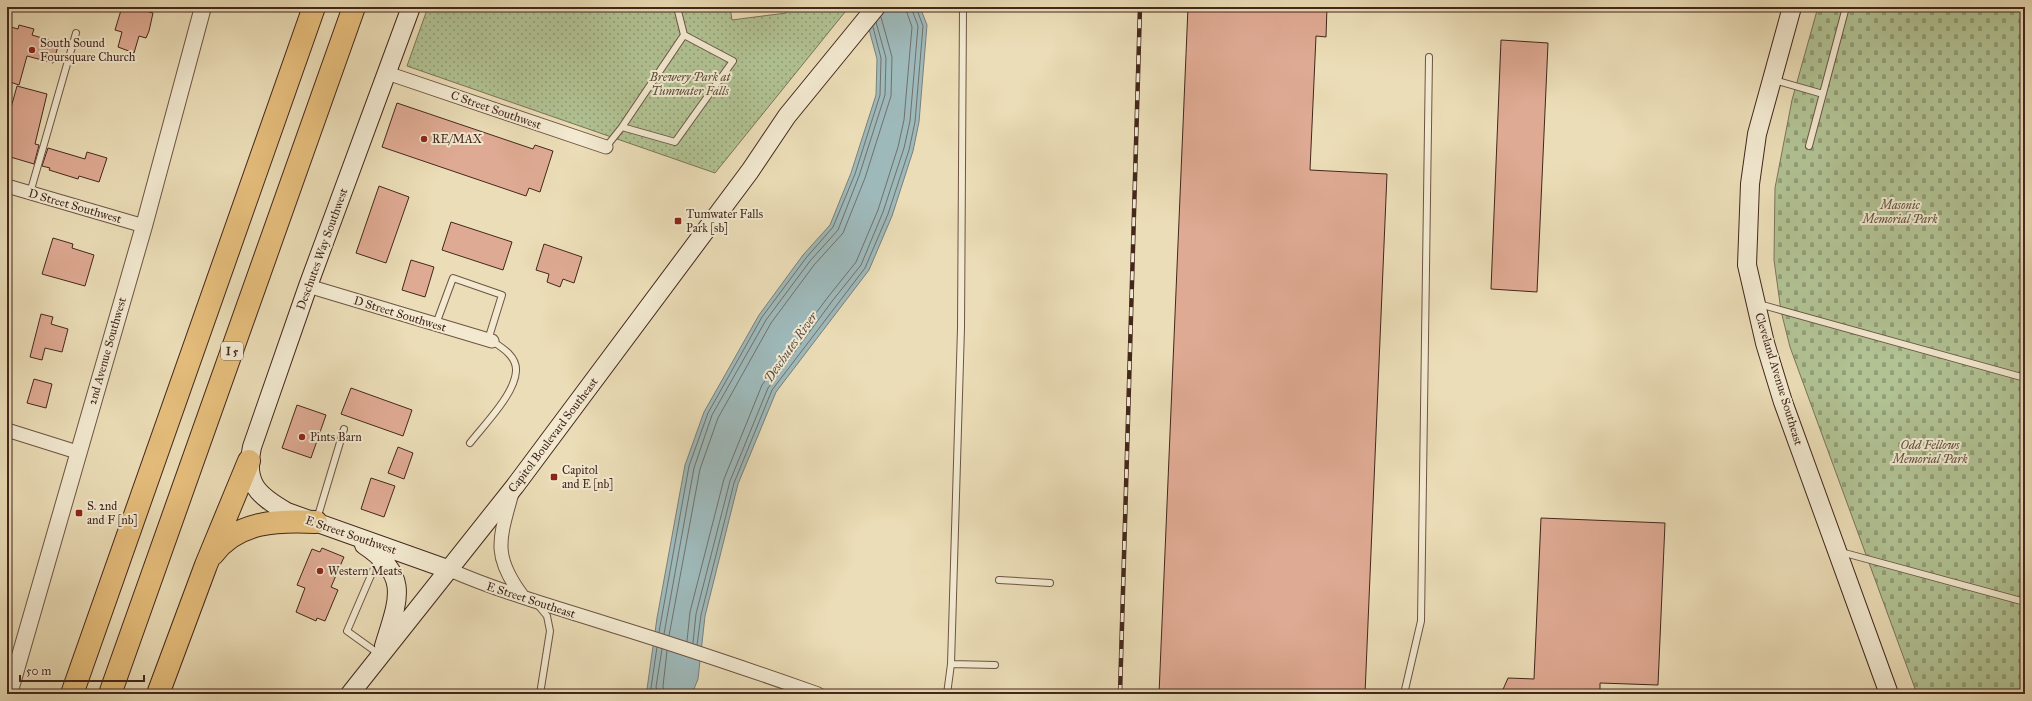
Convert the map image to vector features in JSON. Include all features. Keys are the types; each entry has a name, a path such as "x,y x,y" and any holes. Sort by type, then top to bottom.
{"highway":[{"path":"278,112 288,51 303,7"},
{"path":"72,694 314,7"},
{"name":"I 5","path":"110,694 354,7"},
{"path":"158,694 206,565 249,461"},
{"path":"206,565 216,550 230,537 246,529 270,522 289,520 316,522"}],"main road":[{"name":"Deschutes Way Southwest","path":"257,492 250,476 249,461 252,447 308,286 411,7"},
{"name":"Capitol Boulevard Southeast","path":"350,694 382,656 515,486 750,171 787,116 876,7"},
{"name":"Cleveland Avenue Southeast","path":"1792,7 1757,134 1750,184 1747,265 1765,343 1783,402 1889,694"},
{"name":"E Street Southwest","path":"257,492 287,512 450,570"},
{"path":"345,533 380,555 391,568 396,580 396,608 382,656"}],"street":[{"name":"2nd Avenue Southwest","path":"9,694 10,674 144,226 203,7"},
{"name":"C Street Southwest","path":"387,73 606,147"},
{"name":"D Street Southwest","path":"7,186 144,226"},
{"name":"D Street Southwest","path":"308,286 490,341"},
{"path":"7,430 77,452"},
{"path":"515,486 502,529 500,545 503,563 509,579 523,597"},
{"name":"E Street Southeast","path":"450,570 482,584 749,670 818,694"}],"lane":[{"path":"606,147 684,35 682,22 676,7"},
{"path":"947,694 951,664 961,328 963,7"},
{"path":"1809,146 1846,7"},
{"path":"30,193 76,33"},
{"path":"622,126 675,142 733,61 684,35"},
{"path":"1404,694 1421,621 1428,57"},
{"path":"1771,79 1823,94"},
{"path":"436,324 453,278 502,295 490,341 505,349 512,358 516,371 507,396 470,443"},
{"path":"1756,303 2025,378"},
{"path":"316,522 344,429"},
{"path":"1837,551 2025,602"},
{"path":"380,555 347,631 382,656"},
{"path":"999,580 1050,583"},
{"path":"536,602 547,616 550,631 540,694"},
{"path":"951,664 995,665"}],"green space":[{"name":"Brewery Park at Tumwater Falls","path":"428,7 730,7 732,20 786,13 785,7 849,7 715,173 407,66"},
{"path":"1818,7 2025,7 2025,694 1917,694 1790,347 1781,311 1774,260 1775,188 1792,100"}],"water":[{"name":"Deschutes River","path":"863,7 920,7 927,25 919,122 913,151 892,216 869,270 776,392 738,484 705,616 698,679 692,694 650,694 647,689 657,618 685,465 704,412 759,315 803,255 830,225 851,173 876,95 877,59"}],"building":[{"path":"122,7 132,7 153,13 146,38 139,36 134,53 118,47 122,32 115,30"},
{"path":"1188,7 1327,7 1326,37 1316,36 1310,170 1387,174 1365,694 1159,694"},
{"name":"South Sound Foursquare Church","path":"19,25 34,29 32,35 59,43 53,63 27,56 19,85 7,81 7,26 18,29"},
{"path":"1501,40 1548,43 1537,292 1491,289"},
{"path":"17,86 47,94 35,144 39,145 34,164 7,156 7,122"},
{"path":"397,103 533,149 535,145 553,151 540,192 529,188 526,196 382,147"},
{"path":"48,148 85,159 87,152 107,158 99,182 79,176 78,179 49,170 50,168 42,166"},
{"path":"379,186 409,197 386,263 356,253"},
{"path":"451,222 512,242 503,270 442,250"},
{"path":"53,238 73,244 72,248 94,255 85,286 42,274"},
{"path":"544,244 582,257 574,283 563,279 560,287 547,282 549,274 536,270"},
{"path":"411,260 434,267 425,297 402,290"},
{"path":"41,314 53,317 51,324 68,329 62,352 45,348 42,360 30,357"},
{"path":"34,379 52,384 46,408 27,403"},
{"path":"351,388 412,410 403,436 341,414"},
{"path":"297,405 326,415 311,458 282,448"},
{"path":"398,447 413,453 404,479 388,473"},
{"path":"371,478 395,486 384,517 361,509"},
{"path":"1541,518 1665,523 1658,685 1600,683 1600,694 1501,694 1508,678 1534,679"},
{"name":"Western Meats","path":"322,548 344,557 331,587 338,590 325,621 317,618 316,621 296,612 305,588 297,585 312,549 320,552"}],"railway":[{"path":"1120,694 1140,7"}],"place":[{"name":"South Sound Foursquare Church","path":"32,50"},
{"name":"RE/MAX","path":"424,139"},
{"name":"Tumwater Falls Park [sb]","path":"678,221"},
{"name":"Pints Barn","path":"302,437"},
{"name":"Capitol and E [nb]","path":"554,477"},
{"name":"S. 2nd and F [nb]","path":"79,513"},
{"name":"Western Meats","path":"320,571"}],"park label":[{"name":"Masonic Memorial Park","path":"1900,212"},
{"name":"Odd Fellows Memorial Park","path":"1930,452"}]}
